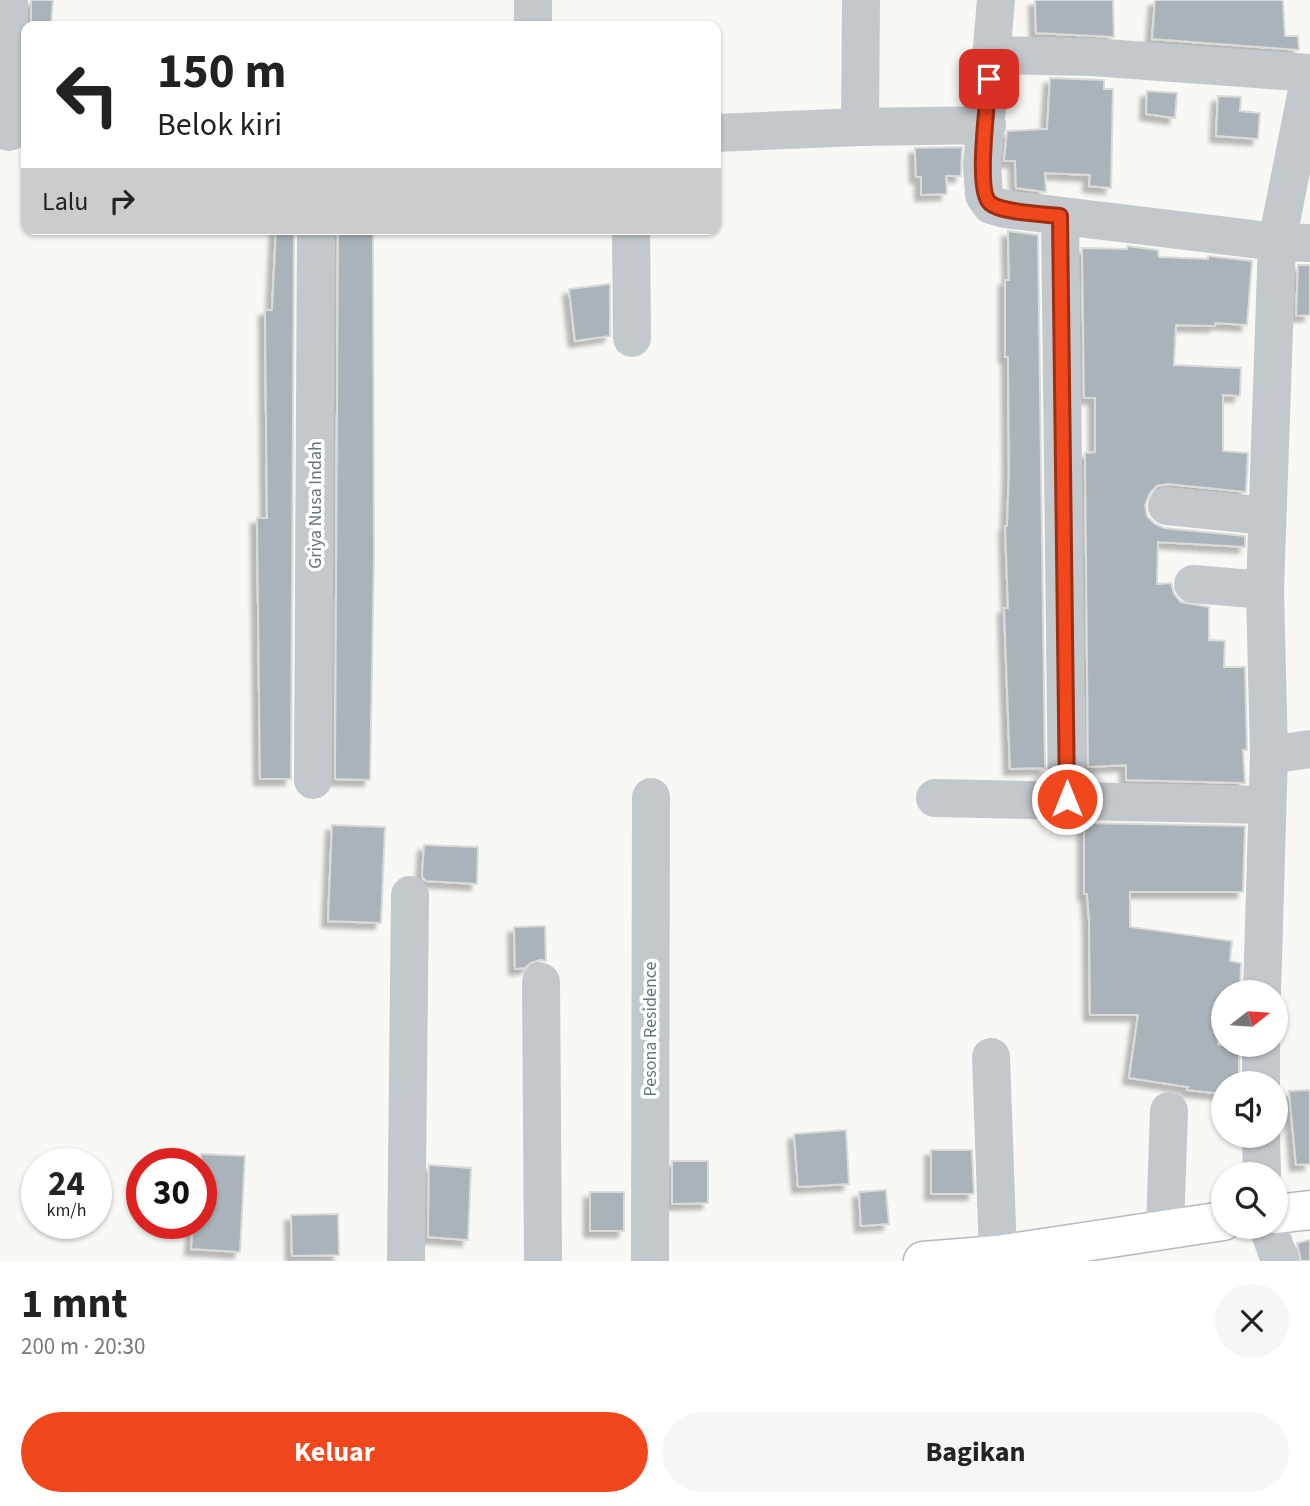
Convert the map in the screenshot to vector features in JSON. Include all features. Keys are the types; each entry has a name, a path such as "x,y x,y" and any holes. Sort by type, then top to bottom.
{"main road":[{"path":"1288,1213 1310,1210"},
{"path":"923,1261 998,1255 1211,1222"}],"street":[{"path":"9,0 12,132"},
{"path":"533,0 533,21"},
{"path":"860,127 861,0"},
{"path":"996,0 982,180 984,195 991,205 1060,216 1293,242"},
{"path":"991,55 1092,57 1310,74 1267,516 1265,590 1269,755 1262,980"},
{"path":"721,133 987,125"},
{"path":"1060,216 1067,799"},
{"name":"Griya Nusa Indah","path":"313,780 316,235"},
{"path":"631,235 632,338"},
{"path":"1167,506 1267,516"},
{"path":"1192,584 1265,590"},
{"path":"1269,755 1310,749"},
{"name":"Pesona Residence","path":"650,797 650,1261"},
{"path":"935,798 1267,805"},
{"path":"406,1261 411,895"},
{"path":"541,982 543,1261"},
{"path":"991,1056 998,1255"},
{"path":"1165,1228 1169,1111"},
{"path":"1272,1239 1280,1261"}],"building":[{"path":"31,0 53,0 51,21 31,21"},
{"path":"1035,0 1113,0 1114,37 1036,33"},
{"path":"1155,0 1283,0 1285,36 1298,36 1299,50 1152,39"},
{"path":"1050,78 1104,80 1104,89 1113,89 1111,188 1089,186 1090,175 1045,173 1046,192 1016,188 1015,161 1004,161 1007,131 1047,129"},
{"path":"1147,91 1177,93 1175,118 1146,114"},
{"path":"1218,96 1241,97 1240,111 1260,113 1258,139 1216,136"},
{"path":"962,147 961,176 946,176 947,194 921,195 921,177 916,177 915,148"},
{"path":"1008,231 1038,235 1045,768 1010,769 1004,608 1008,608 1005,526 1009,472 1008,357 1005,357 1005,280 1009,280"},
{"path":"276,235 294,235 291,779 260,779 257,518 267,518 265,310 272,310"},
{"path":"338,235 373,235 374,556 370,780 335,779"},
{"path":"1127,246 1158,250 1159,257 1208,259 1208,256 1252,261 1247,325 1176,325 1174,365 1241,368 1240,396 1223,395 1223,451 1248,453 1246,492 1168,484 1157,486 1150,493 1145,505 1147,516 1164,528 1245,536 1245,547 1158,542 1157,584 1171,583 1174,594 1181,602 1209,607 1209,640 1225,641 1224,667 1245,667 1245,783 1126,780 1126,765 1088,767 1085,453 1095,452 1095,398 1084,398 1082,248 1127,249"},
{"path":"1298,265 1310,265 1310,315 1296,316"},
{"path":"610,284 610,336 575,341 569,289"},
{"path":"1084,823 1245,826 1243,892 1130,892 1130,927 1232,941 1230,961 1241,963 1240,980 1211,980 1211,1057 1239,1057 1239,1071 1211,1071 1211,1093 1129,1078 1138,1015 1090,1015 1089,919 1087,894 1084,894"},
{"path":"332,825 385,827 381,923 328,921"},
{"path":"424,845 478,847 477,884 426,881 422,877"},
{"path":"545,926 546,961 540,960 525,968 515,969 514,927"},
{"path":"1310,1090 1310,1164 1296,1165 1289,1091"},
{"path":"846,1130 849,1184 798,1187 794,1134"},
{"path":"931,1150 972,1150 974,1194 931,1194"},
{"path":"217,1155 245,1156 240,1252 191,1249 192,1239 217,1239"},
{"path":"672,1161 708,1161 708,1203 672,1204"},
{"path":"429,1165 471,1168 468,1240 428,1237"},
{"path":"886,1190 889,1224 861,1226 859,1192"},
{"path":"590,1192 624,1192 624,1231 590,1231"},
{"path":"338,1214 339,1255 292,1256 291,1215"},
{"path":"1310,1240 1310,1261 1301,1261 1297,1243"}],"route":[{"path":"989,79 982,165 984,195 991,205 1005,209 1060,216 1067,799"}]}
